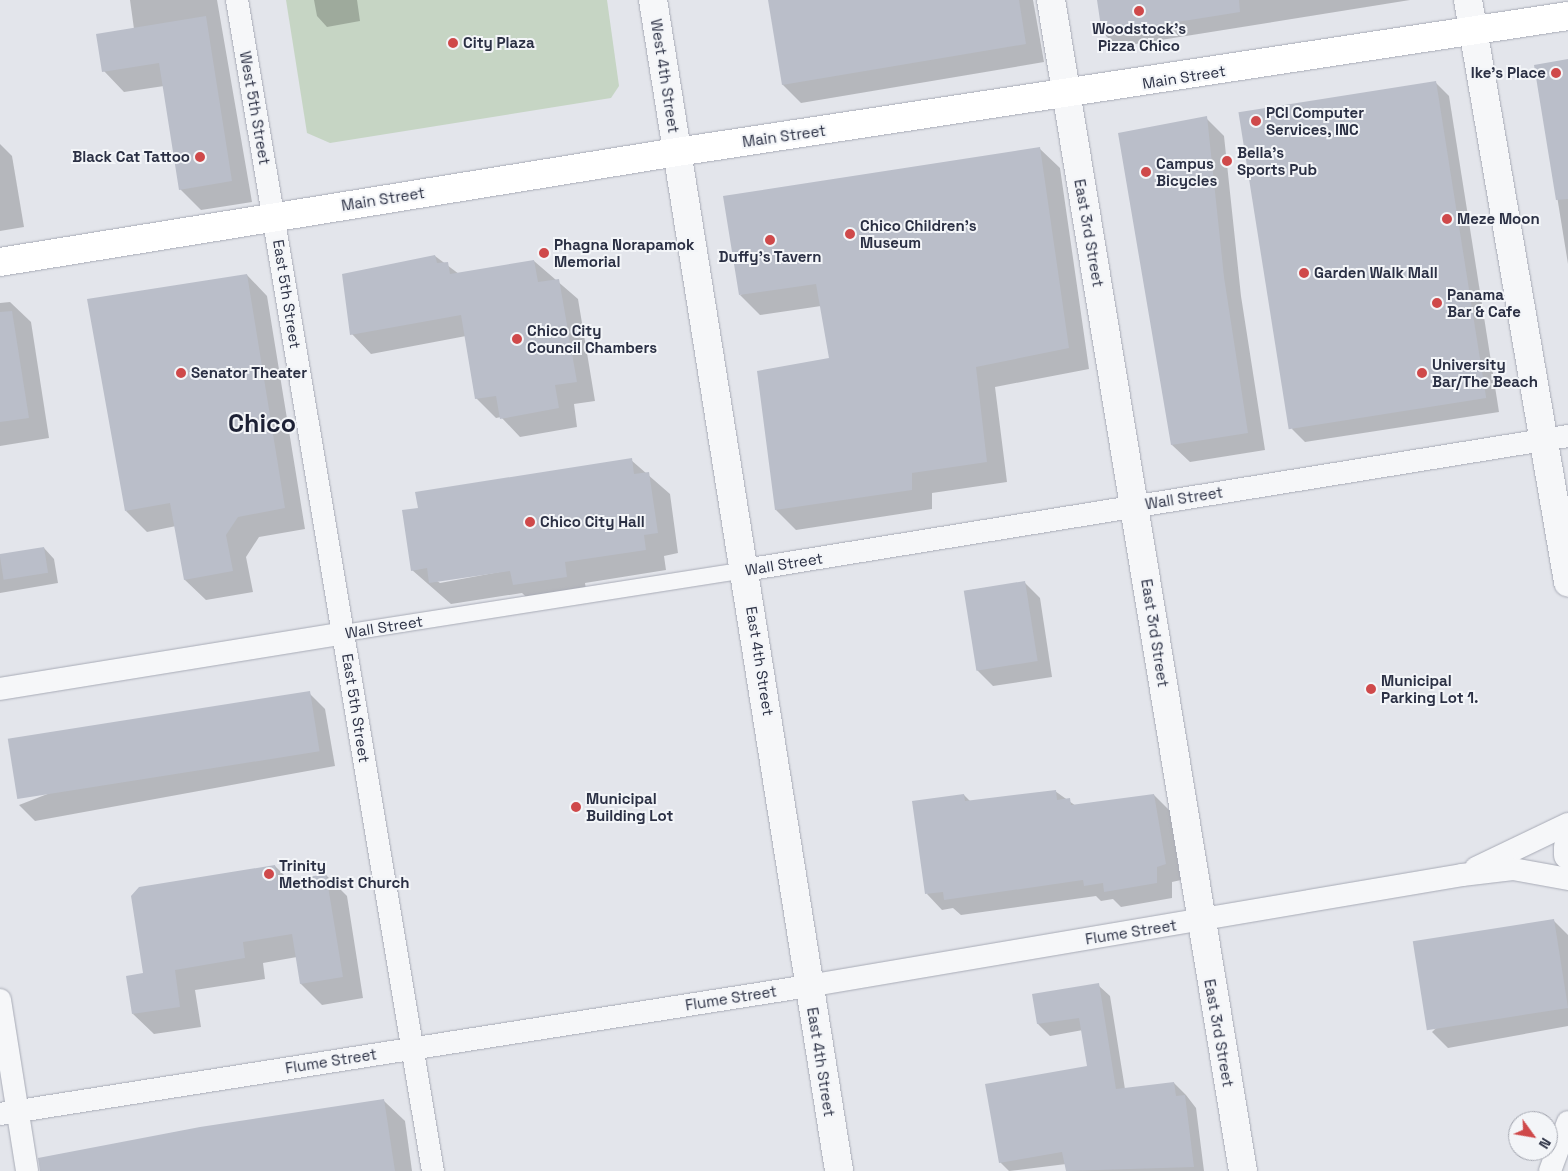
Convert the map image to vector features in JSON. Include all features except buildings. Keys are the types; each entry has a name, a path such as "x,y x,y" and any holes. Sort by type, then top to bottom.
{"main road":[{"name":"Main Street","path":"0,262 677,152 1473,33 1568,16"}],"street":[{"name":"West 5th Street","path":"237,0 274,216"},
{"name":"West 4th Street","path":"653,0 677,152"},
{"name":"East 3rd Street","path":"1051,0 1064,95 1135,505 1200,921 1243,1171"},
{"path":"1468,0 1473,33 1556,438 1568,582"},
{"name":"East 4th Street","path":"677,152 745,570 838,1171"},
{"name":"East 5th Street","path":"274,216 433,1171"},
{"name":"Wall Street","path":"0,689 1556,438"},
{"name":"Flume Street","path":"1462,875 1568,824"},
{"path":"1568,847 1568,856"},
{"name":"Flume Street","path":"9,1113 808,986 1200,921 1462,875 1513,869 1568,879"},
{"path":"0,1000 9,1113 27,1171"},
{"path":"1550,1171 1568,1122"}],"green space":[{"name":"City Plaza","path":"286,0 607,0 619,86 611,98 330,143 307,133"}],"place":[{"name":"Woodstock's Pizza Chico","path":"1139,11"},
{"name":"City Plaza","path":"453,43"},
{"name":"Ike's Place","path":"1556,73"},
{"name":"PCI Computer Services, INC","path":"1256,121"},
{"name":"Black Cat Tattoo","path":"200,157"},
{"name":"Bella's Sports Pub","path":"1227,161"},
{"name":"Campus Bicycles","path":"1146,172"},
{"name":"Meze Moon","path":"1447,219"},
{"name":"Chico Children's Museum","path":"850,234"},
{"name":"Duffy's Tavern","path":"770,240"},
{"name":"Phagna Norapamok Memorial","path":"544,253"},
{"name":"Garden Walk Mall","path":"1304,273"},
{"name":"Panama Bar & Cafe","path":"1437,303"},
{"name":"Chico City Council Chambers","path":"517,339"},
{"name":"Senator Theater","path":"181,373"},
{"name":"University Bar/The Beach","path":"1422,373"},
{"name":"Chico City Hall","path":"530,522"},
{"name":"Municipal Parking Lot 1.","path":"1371,689"},
{"name":"Municipal Building Lot","path":"576,807"},
{"name":"Trinity Methodist Church","path":"269,874"}],"district":[{"name":"Chico","path":"262,423"}]}
